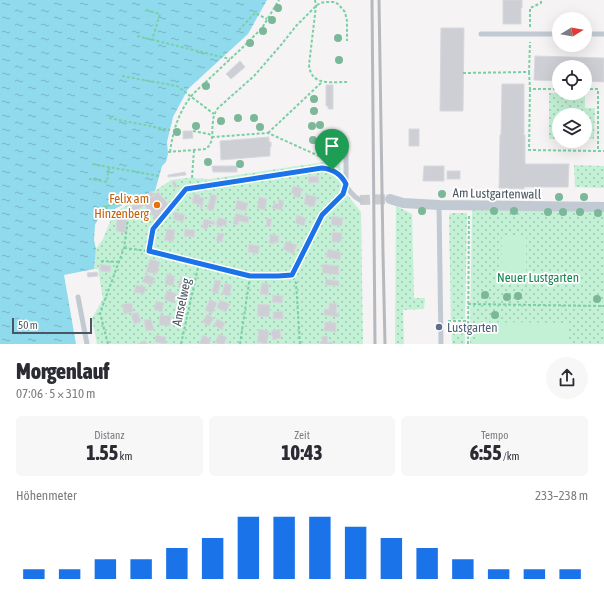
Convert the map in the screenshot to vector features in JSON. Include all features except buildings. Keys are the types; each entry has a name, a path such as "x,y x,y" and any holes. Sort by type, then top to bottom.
{"street":[{"name":"Am Lustgartenwall","path":"390,199 403,203 439,205 604,207"}],"lane":[{"path":"481,34 552,34"},
{"path":"592,34 604,34"},
{"path":"346,151 346,184"},
{"path":"186,189 322,168 334,171 340,175 351,194 360,200"},
{"path":"439,205 441,344"},
{"path":"78,297 87,344"}],"path":[{"path":"279,0 262,28 191,96 175,125 169,152 206,149 212,143 212,123 214,114 218,108 254,76 296,26 320,3 329,2 338,4 342,8 347,16 347,41"},
{"path":"315,0 316,6 309,70 314,77 322,82 347,82"},
{"path":"541,0 541,3 530,8 529,150 604,151"},
{"path":"146,10 160,14 152,40"},
{"path":"239,30 256,13 267,19"},
{"path":"137,36 230,59"},
{"path":"463,73 529,72"},
{"path":"122,76 177,86 214,114"},
{"path":"268,133 322,82"},
{"path":"530,89 552,89"},
{"path":"592,89 598,89 598,151"},
{"path":"109,118 170,130"},
{"path":"193,131 209,134 213,137 268,133 330,161 334,171"},
{"path":"192,178 194,150"},
{"path":"92,164 160,176"},
{"path":"89,179 106,182 109,167"},
{"path":"292,275 322,215 343,194 346,184"},
{"path":"149,251 153,229 186,189"},
{"path":"93,210 121,202"},
{"path":"468,344 469,205"},
{"path":"106,206 108,216"},
{"path":"108,344 100,313 124,248 128,219"},
{"path":"124,248 149,251 250,276 292,275"},
{"path":"101,261 119,262"},
{"name":"Amselweg","path":"181,344 198,263"},
{"path":"292,275 296,283 300,344"},
{"path":"240,344 250,276"},
{"path":"468,304 604,306"},
{"path":"440,322 468,321"}],"green space":[{"path":"549,93 552,93 552,100 585,100 585,108 552,108 552,139 549,139"},
{"path":"592,108 595,108 594,139 592,139"},
{"path":"339,160 345,192 361,212 363,344 97,344 92,318 103,299 98,269 94,269 96,249 103,239 114,212 155,191 171,180 187,178 210,179"},
{"path":"574,165 604,166 604,188 575,187"},
{"path":"396,206 412,214 414,298 425,298 424,309 403,310 404,344 395,344"},
{"name":"Neuer Lustgarten","path":"472,210 604,212 604,344 470,344"},
{"path":"451,213 467,213 465,319 451,320 449,215"},
{"path":"502,236 526,236 526,278 501,278"},
{"path":"475,322 568,323 568,344 475,344"},
{"path":"451,324 465,324 465,344 452,344"}],"water":[{"path":"0,0 267,0 248,34 188,89 173,117 167,142 168,154 166,162 162,166 155,191 138,197 99,217 95,225 94,240 96,249 94,269 64,275 76,344 0,344"}],"tunnel":[{"path":"360,200 390,199"}],"railway":[{"path":"372,0 375,344"},
{"path":"379,0 385,344"}],"place":[{"name":"Felix am Hinzenberg","path":"157,205"},
{"name":"Lustgarten","path":"439,327"}],"route":[{"path":"322,168 332,170 340,175 346,184 343,194 322,215 292,275 250,276 149,251 153,229 186,189 322,168"}]}
